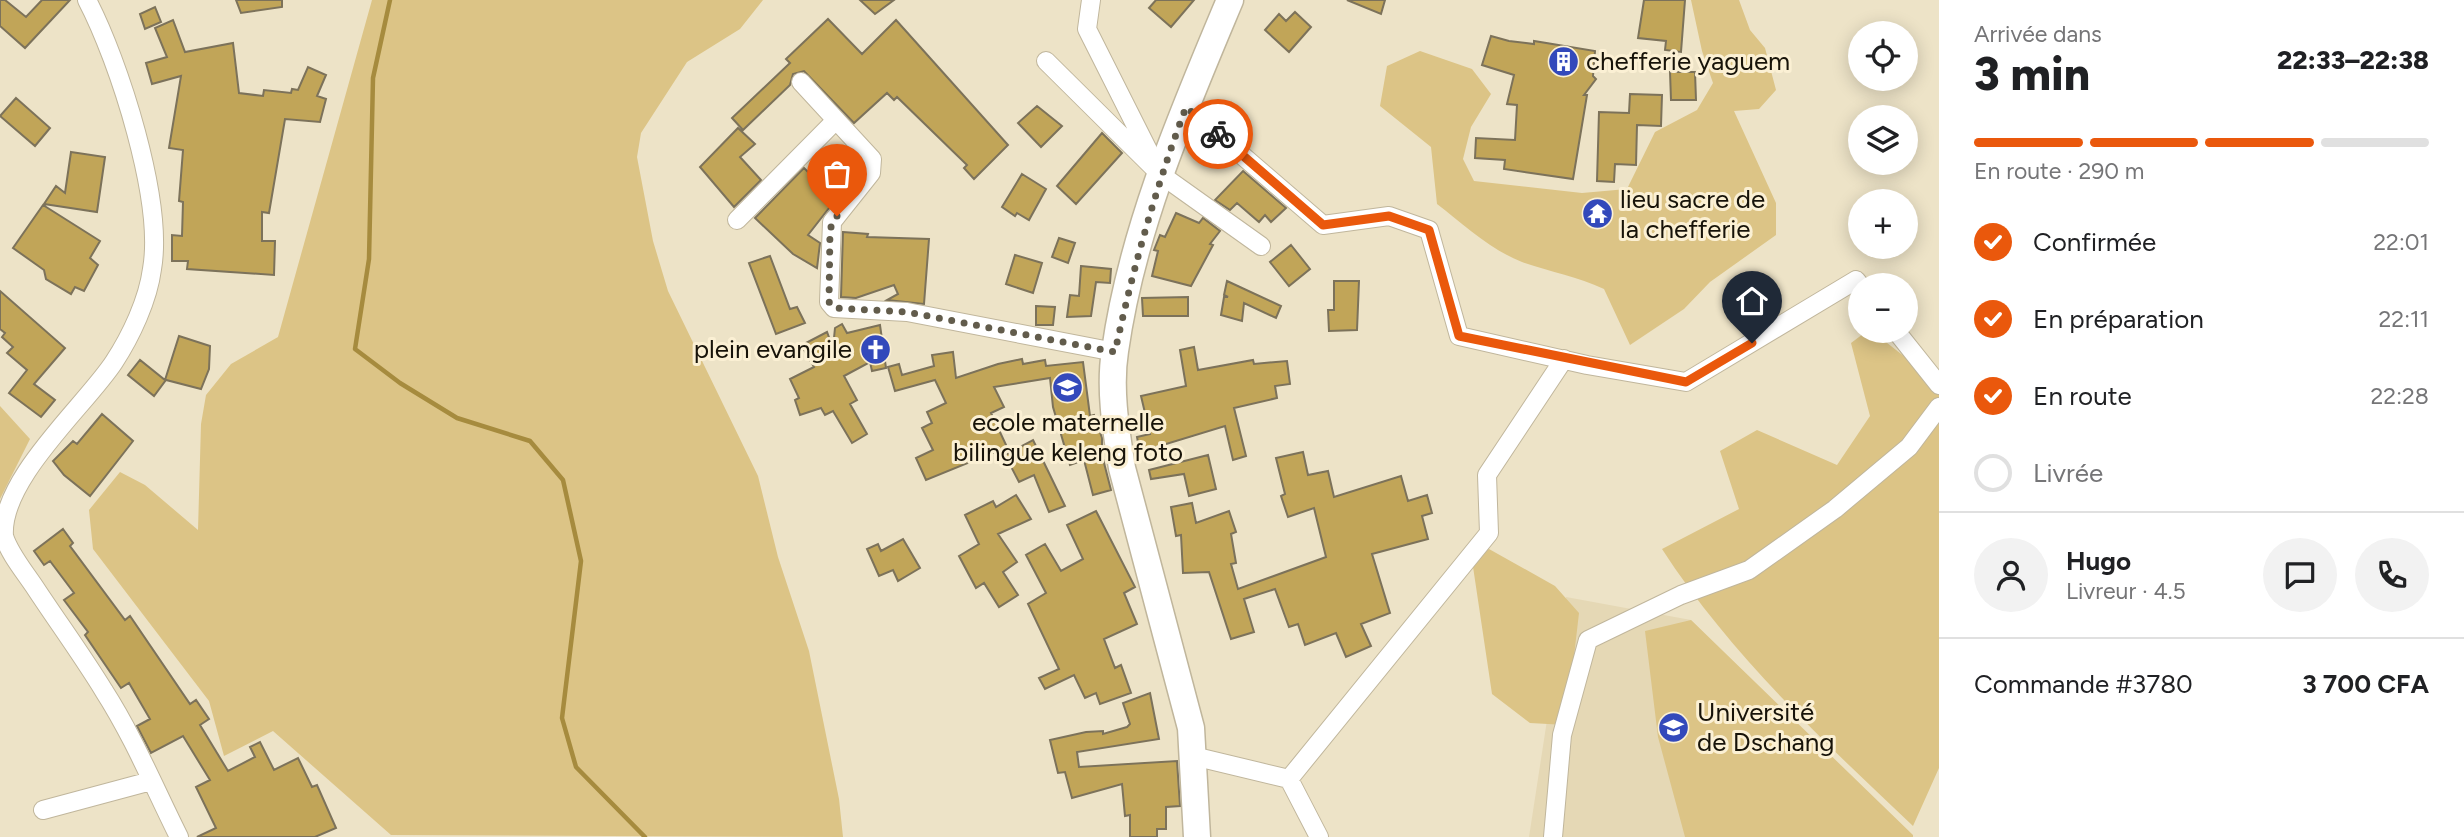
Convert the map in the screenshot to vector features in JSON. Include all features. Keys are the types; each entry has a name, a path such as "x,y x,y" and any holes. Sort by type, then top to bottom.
{"main road":[{"path":"1197,837 1191,728 1122,468 1116,431 1115,352 1134,264 1160,174 1230,0"}],"street":[{"path":"87,0 107,39 131,118 153,227 153,269 141,306 114,362 26,466 12,488 4,511 2,537 106,694 179,837"},
{"path":"1090,0 1087,29 1160,174"},
{"path":"1046,61 1160,174 1261,246"},
{"path":"801,82 872,159 873,167 832,222 829,302 834,308 907,312 1115,352"},
{"path":"1186,107 1323,225 1389,216 1429,230 1459,336 1686,382 1848,285"},
{"path":"737,220 836,120"},
{"path":"1906,343 1939,385"},
{"path":"1289,779 1489,533 1487,475 1564,359"},
{"path":"1553,837 1562,734 1588,640 1681,596 1749,570 1835,509 1909,447 1939,407"},
{"path":"1193,756 1289,779 1319,837"},
{"path":"43,810 150,781"}],"shaded area":[{"path":"372,0 763,0 740,29 687,62 641,133 637,157 653,241 668,291 758,476 778,557 809,651 839,799 843,837 391,835 273,731 224,756 209,701 93,549 89,510 120,472 145,485 198,530 201,424 206,395 231,364 278,337"},
{"path":"1691,0 1739,0 1750,30 1765,48 1776,90 1759,109 1734,111 1776,203 1776,235 1710,282 1684,309 1630,345 1604,289 1522,262 1499,251 1437,204 1431,147 1380,106 1387,66 1420,51 1472,69 1491,94 1471,127 1463,159 1474,181 1582,193 1627,189 1655,132 1697,110 1713,83 1702,51"},
{"path":"1851,343 1887,343 1929,376 1939,372 1939,768 1913,826 1779,695 1747,660 1689,588 1662,549 1739,509 1720,451 1757,430 1837,465 1870,416"},
{"path":"0,406 30,439 0,499"},
{"path":"1489,549 1555,586 1579,613 1566,725 1530,723 1492,694 1472,560"},
{"name":"Université de Dschang","path":"1566,597 1691,620 1913,837 1529,837"},
{"path":"1691,620 1913,837 1685,837 1658,737 1645,631"}],"building":[{"path":"0,0 5,0 26,17 42,0 70,0 25,48 0,26"},
{"path":"236,0 282,0 282,7 241,13"},
{"path":"860,0 894,0 875,14"},
{"path":"1156,0 1194,0 1171,27 1149,8"},
{"path":"1347,0 1385,0 1381,14"},
{"path":"1644,0 1685,0 1681,52 1665,50 1666,41 1638,38"},
{"path":"155,7 161,22 145,29 140,14"},
{"path":"1295,12 1311,27 1289,52 1265,30 1279,14 1286,21"},
{"path":"828,19 862,54 896,20 1008,145 974,179 964,168 967,165 897,97 894,100 887,93 854,123 804,71 793,74 790,85 743,130 732,118 790,63 786,59"},
{"path":"173,20 185,52 233,43 239,93 263,96 264,90 291,93 292,89 298,90 308,67 326,75 317,96 326,99 320,122 285,119 269,213 262,212 262,241 275,241 274,275 187,269 188,261 172,261 172,235 182,236 183,202 179,201 183,150 169,148 181,76 152,84 146,63 167,57 155,28"},
{"path":"1491,36 1509,41 1534,44 1534,41 1595,51 1593,76 1596,79 1584,95 1587,95 1573,179 1504,169 1505,160 1475,158 1476,138 1515,140 1517,105 1507,104 1514,75 1482,65"},
{"path":"1670,72 1695,72 1696,100 1671,100"},
{"path":"1630,94 1662,95 1661,126 1637,125 1636,165 1615,164 1614,182 1597,181 1599,112 1629,113"},
{"path":"16,98 50,128 35,146 0,116"},
{"path":"1037,106 1062,126 1041,147 1018,123"},
{"path":"738,128 755,144 740,157 761,180 734,207 700,167"},
{"path":"1102,133 1122,153 1076,204 1057,186"},
{"path":"71,152 105,157 97,212 44,204 56,186 65,193"},
{"path":"804,168 836,199 808,235 820,243 817,268 793,254 755,218"},
{"path":"1243,171 1286,208 1271,222 1265,215 1259,222 1237,203 1230,210 1215,200"},
{"path":"1022,174 1046,189 1029,220 1017,213 1015,216 1002,207"},
{"path":"43,205 100,241 90,258 98,265 84,291 75,287 71,294 46,279 44,270 13,248"},
{"path":"1176,213 1199,223 1203,218 1220,231 1210,244 1213,245 1191,286 1152,276 1158,251 1154,250 1160,235 1165,237"},
{"path":"843,232 868,234 867,237 929,239 924,304 887,300 898,294 894,285 856,298 841,297"},
{"path":"1059,238 1075,243 1068,263 1052,257"},
{"path":"1291,245 1310,269 1289,286 1270,262"},
{"path":"1015,255 1042,263 1033,293 1006,284"},
{"path":"770,256 790,309 797,307 805,323 776,334 749,263"},
{"path":"1081,266 1111,269 1110,283 1096,282 1091,316 1067,317 1070,295 1079,296"},
{"path":"1227,281 1281,306 1276,318 1244,303 1242,321 1221,315 1224,297 1228,297 1224,295"},
{"path":"1334,281 1359,281 1357,330 1329,331 1328,310 1334,310"},
{"path":"0,291 65,348 34,384 55,400 41,417 9,393 27,370 7,353 13,347 2,337 5,333 0,329"},
{"path":"1188,297 1188,316 1143,316 1142,298"},
{"path":"1036,306 1055,307 1053,325 1036,325"},
{"path":"842,324 847,333 880,325 886,368 872,371 870,362 844,376 857,400 850,404 867,434 852,443 833,411 825,415 821,408 800,415 795,400 799,398 790,379 814,367 803,348 804,344 827,332 833,348 835,328"},
{"path":"179,336 210,346 209,369 201,389 166,380 154,396 128,375 140,360 165,380"},
{"path":"1194,347 1198,370 1253,360 1254,364 1287,361 1290,384 1275,386 1277,398 1234,408 1246,456 1233,460 1225,426 1140,452 1137,437 1150,434 1141,396 1186,386 1180,350"},
{"path":"953,352 956,378 1022,359 1023,364 1045,360 1046,366 1083,362 1090,416 1094,415 1102,438 1102,455 1111,490 1093,495 1084,460 1070,465 1053,407 1050,378 994,387 1004,407 991,413 1007,447 926,480 916,458 933,450 922,428 932,423 927,412 946,403 935,380 895,391 888,367 899,364 902,375 934,366 932,355"},
{"path":"102,414 133,441 90,496 64,475 53,461 73,441 77,444"},
{"path":"1033,440 1065,506 1049,512 1034,475 1019,482 1005,455"},
{"path":"1303,452 1308,475 1328,471 1334,497 1401,476 1408,501 1427,495 1432,513 1422,516 1428,539 1372,554 1390,613 1361,624 1371,646 1346,657 1336,633 1305,645 1298,624 1289,627 1275,589 1244,599 1254,632 1231,639 1209,572 1183,573 1181,535 1176,536 1171,507 1192,503 1196,523 1229,511 1236,532 1231,534 1236,563 1231,564 1238,589 1326,557 1314,508 1288,517 1281,496 1285,494 1276,458"},
{"path":"1208,455 1216,489 1189,496 1184,474 1151,479 1149,470"},
{"path":"1016,495 1031,519 998,534 1017,562 1003,572 1018,595 999,607 984,583 976,588 959,556 979,544 965,515 993,501 996,507"},
{"path":"1096,511 1135,587 1124,593 1137,624 1104,639 1115,668 1121,665 1131,693 1100,704 1096,693 1085,698 1074,675 1045,689 1039,678 1059,669 1028,604 1046,593 1026,555 1045,544 1061,571 1083,559 1067,525"},
{"path":"63,529 73,543 70,546 125,620 130,616 190,704 196,700 209,719 200,725 228,771 255,757 250,747 260,742 274,770 298,758 312,787 317,785 336,828 315,837 197,837 216,828 196,787 210,780 183,736 151,753 137,726 150,719 129,683 121,688 85,635 88,632 64,600 74,593 50,561 44,565 34,551"},
{"path":"903,539 920,568 898,581 893,570 879,576 867,549 878,544 881,551"},
{"path":"1150,693 1159,739 1077,752 1079,767 1177,761 1180,806 1166,807 1166,829 1157,829 1157,837 1130,837 1130,815 1125,816 1122,784 1072,798 1065,772 1058,773 1050,740 1086,732 1103,731 1103,734 1127,727 1130,724 1123,703"}],"waterway":[{"path":"390,0 373,78 369,259 355,349 400,383 457,418 530,441 563,480 581,561 562,718 576,767 645,837"}],"way so far":[{"path":"837,216 830,229 829,302 834,308 907,312 1115,352 1134,264 1160,174 1186,107 1218,134"}],"place":[{"name":"chefferie yaguem","path":"1563,61"},
{"name":"lieu sacre de la chefferie","path":"1597,214"},
{"name":"plein evangile","path":"875,349"},
{"name":"ecole maternelle bilingue keleng foto","path":"1068,387"},
{"name":"Université de Dschang","path":"1674,727"}],"route":[{"path":"1218,134 1323,225 1389,216 1429,230 1459,336 1587,365 1686,382 1752,343"}]}
